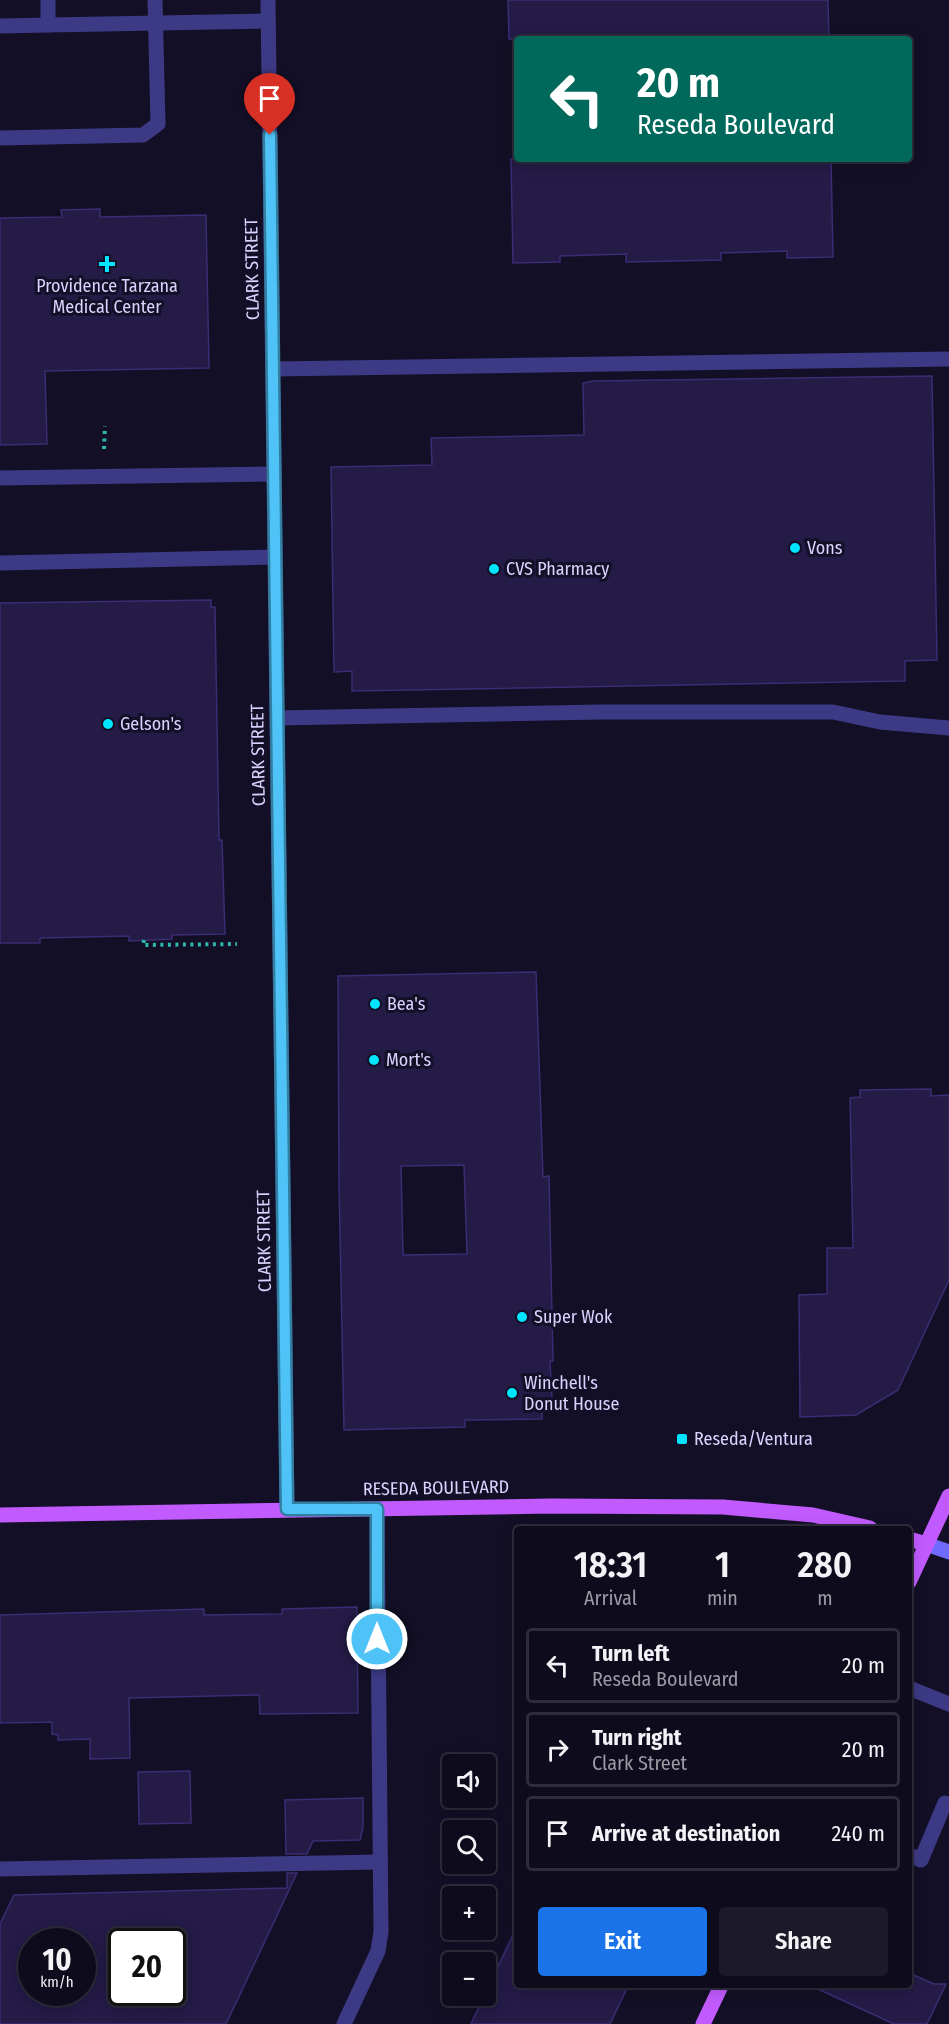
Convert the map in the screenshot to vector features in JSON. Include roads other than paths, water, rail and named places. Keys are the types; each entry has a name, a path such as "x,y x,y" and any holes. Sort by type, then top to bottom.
{"main road":[{"path":"912,1575 949,1496"},
{"name":"RESEDA BOULEVARD","path":"0,1515 287,1509 723,1507 813,1515 861,1526"},
{"path":"912,1540 949,1552"},
{"path":"703,2024 720,1988"}],"street":[{"path":"48,0 48,25"},
{"path":"0,138 143,135 158,124 156,0"},
{"name":"CLARK STREET","path":"268,0 287,1509"},
{"path":"0,26 268,21"},
{"path":"273,369 949,358"},
{"path":"0,478 274,474"},
{"path":"0,563 275,557"},
{"path":"277,718 600,712 833,712 887,723 949,728"},
{"path":"344,2024 378,1951 381,1932 377,1509"},
{"path":"912,1689 949,1704"},
{"path":"912,1856 921,1860 945,1803"},
{"path":"0,1869 380,1862"}],"place":[{"name":"Providence Tarzana Medical Center","path":"107,264"},
{"name":"Vons","path":"795,548"},
{"name":"CVS Pharmacy","path":"494,569"},
{"name":"Gelson's","path":"108,724"},
{"name":"Bea's","path":"375,1004"},
{"name":"Mort's","path":"374,1060"},
{"name":"Super Wok","path":"522,1317"},
{"name":"Winchell's Donut House","path":"512,1393"},
{"name":"Reseda/Ventura","path":"682,1439"}]}
